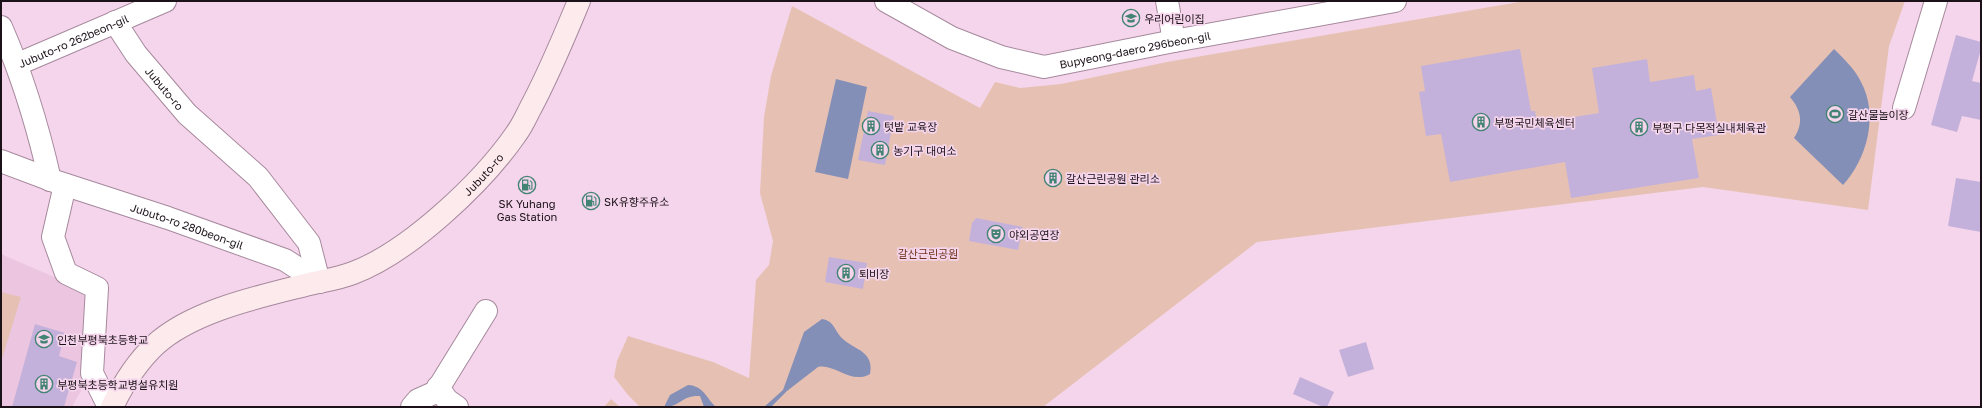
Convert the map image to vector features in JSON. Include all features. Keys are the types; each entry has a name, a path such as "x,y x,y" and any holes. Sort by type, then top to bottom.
{"main road":[{"name":"Jubuto-ro","path":"112,407 136,365 156,344 178,329 210,313 248,300 353,273 388,255 452,206 483,175 520,127 546,81 579,1"}],"street":[{"name":"Jubuto-ro 262beon-gil","path":"1,27 18,64 165,1"},
{"name":"Bupyeong-daero 296beon-gil","path":"886,1 952,38 1001,57 1044,67 1174,41 1395,1"},
{"path":"1167,1 1174,41"},
{"path":"1904,108 1936,1"},
{"name":"Jubuto-ro","path":"115,22 136,54 187,114 258,177 309,243 319,282"},
{"path":"18,64 36,121 58,182 53,237 66,273 97,288 92,373 109,407"},
{"name":"Jubuto-ro 280beon-gil","path":"1,161 285,260 319,282"},
{"path":"412,407 418,400 436,392 486,311"},
{"path":"438,388 447,400 457,407"}],"shaded area":[{"name":"인천부평북초등학교","path":"1,254 91,293 84,385 72,407 1,407"}],"green space":[{"name":"갈산근린공원","path":"1525,1 1905,1 1889,46 1868,210 1703,187 1257,242 1043,407 640,407 628,395 614,377 617,361 628,336 713,362 749,378 756,280 769,265 773,241 760,193 764,117 771,76 792,6 980,108 995,82 1020,88 1061,84 1167,62"},
{"path":"1,292 21,297 1,362"},
{"path":"611,399 620,407 604,407"}],"water":[{"name":"갈산물놀이장","path":"1834,49 1859,77 1866,95 1870,122 1864,150 1858,163 1843,185 1794,138 1799,127 1800,117 1797,107 1790,97"},
{"path":"836,79 867,87 848,179 815,172"},
{"path":"822,319 830,322 843,339 866,355 871,368 870,374 863,377 856,377 849,376 830,368 818,367 787,391 771,407 764,407 783,390 804,332"},
{"path":"688,385 701,390 716,407 704,407 700,396 694,396 674,405 664,407 670,395"}],"building":[{"path":"1956,35 1981,42 1981,49 1972,81 1981,83 1981,120 1962,116 1957,132 1931,125"},
{"path":"1520,49 1531,111 1535,111 1537,123 1599,113 1592,68 1647,59 1650,82 1694,75 1696,91 1711,88 1719,135 1692,139 1699,178 1571,198 1565,162 1450,182 1441,134 1426,136 1419,92 1425,91 1421,66"},
{"path":"868,111 894,116 885,165 858,160"},
{"path":"1956,178 1981,182 1981,232 1948,226"},
{"name":"야외공연장","path":"976,218 1023,227 1018,250 969,241 972,223"},
{"name":"퇴비장","path":"829,257 867,263 863,289 825,282"},
{"name":"부평북초등학교병설유치원","path":"35,324 65,333 59,356 77,362 64,407 12,407"},
{"path":"1366,342 1374,369 1348,377 1339,350"},
{"path":"1300,377 1334,392 1327,407 1323,407 1293,394"}],"place":[{"name":"우리어린이집","path":"1131,18"},
{"name":"갈산물놀이장","path":"1835,114"},
{"name":"부평국민체육센터","path":"1481,122"},
{"name":"텃밭 교육장","path":"871,126"},
{"name":"부평구 다목적실내체육관","path":"1639,127"},
{"name":"농기구 대여소","path":"880,150"},
{"name":"갈산근린공원 관리소","path":"1053,178"},
{"name":"SK Yuhang Gas Station","path":"527,185"},
{"name":"SK유향주유소","path":"591,201"},
{"name":"야외공연장","path":"996,234"},
{"name":"퇴비장","path":"846,273"},
{"name":"인천부평북초등학교","path":"44,339"},
{"name":"부평북초등학교병설유치원","path":"44,384"}]}
